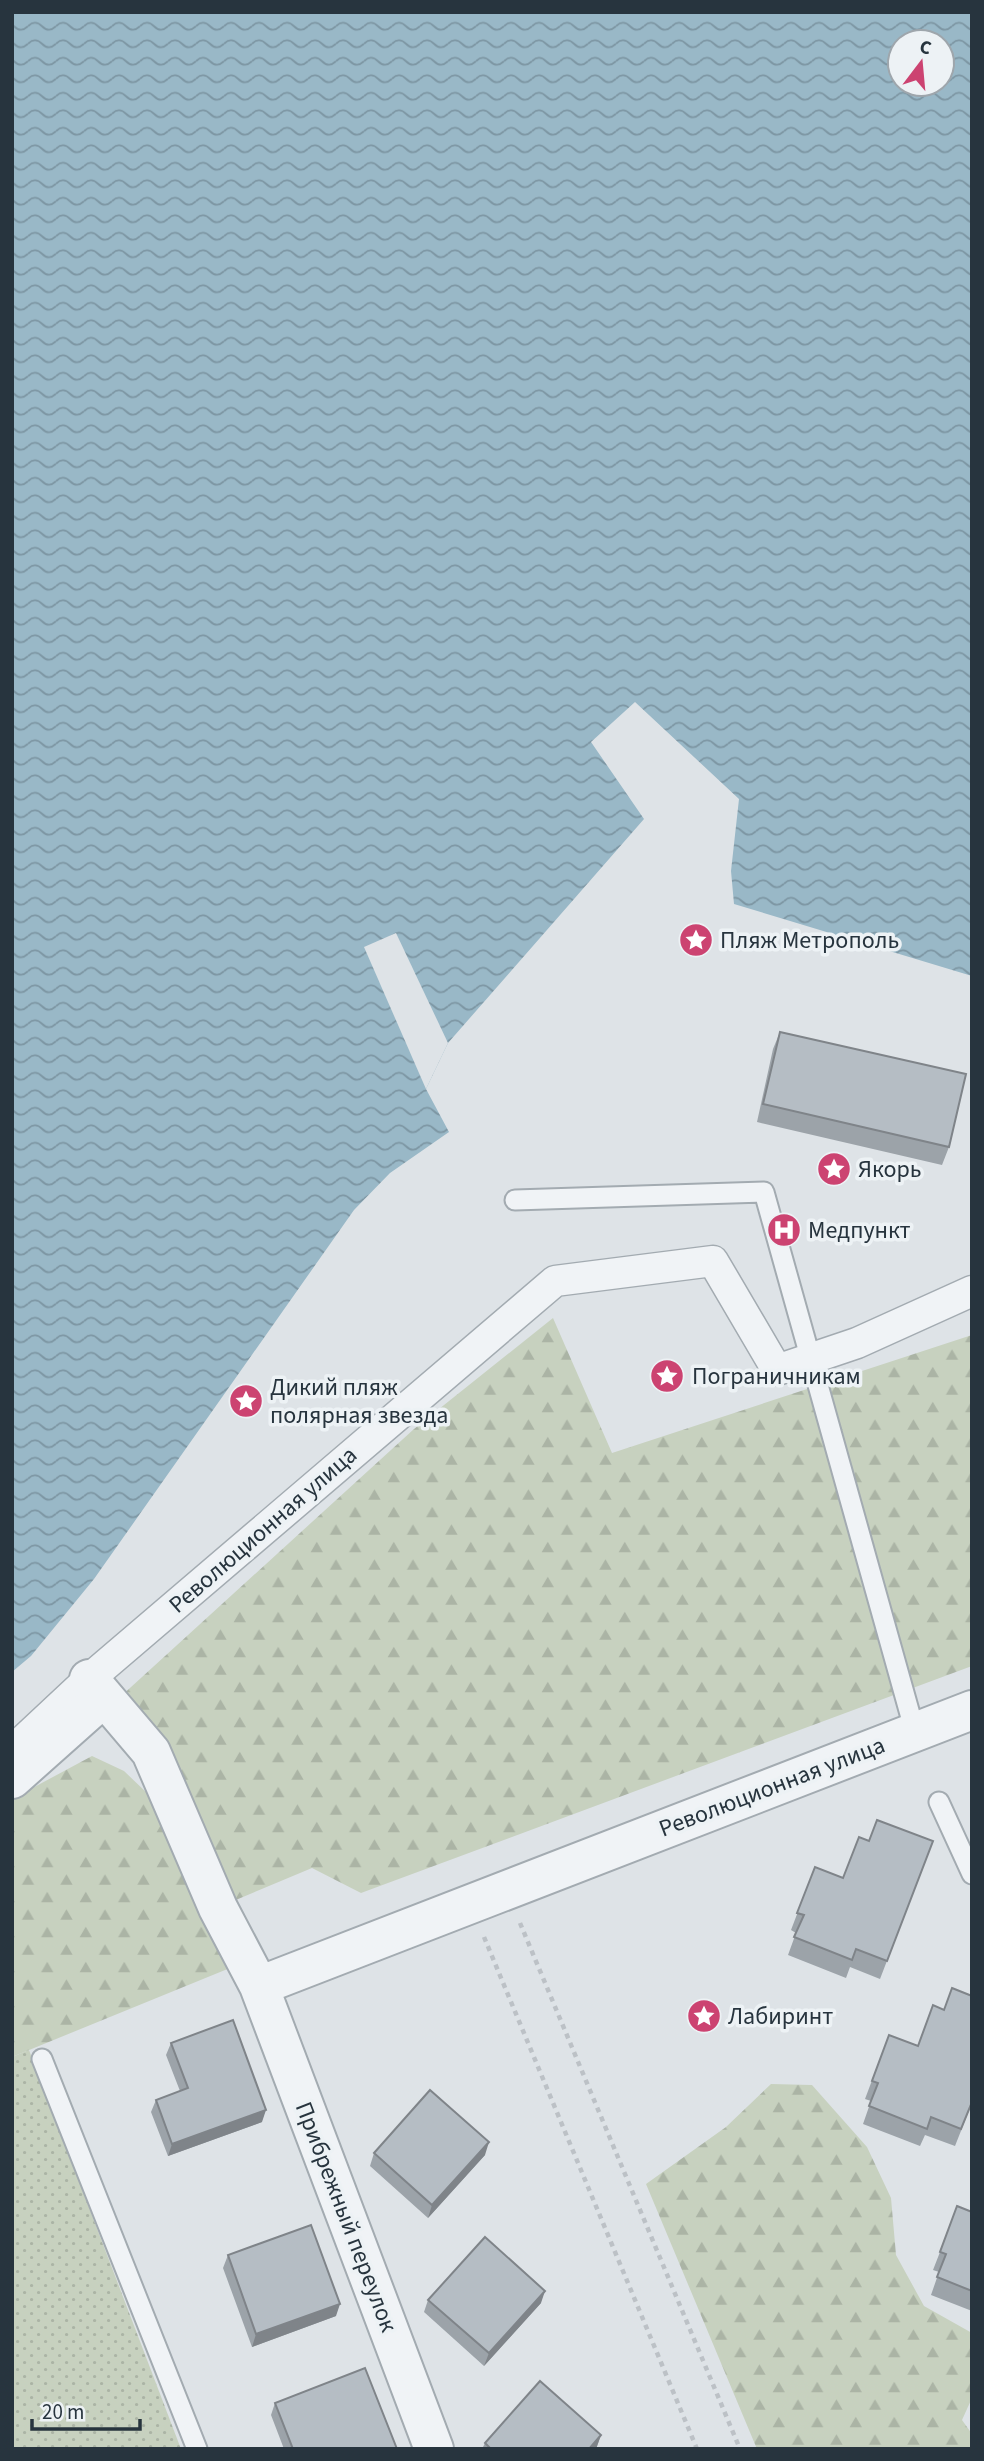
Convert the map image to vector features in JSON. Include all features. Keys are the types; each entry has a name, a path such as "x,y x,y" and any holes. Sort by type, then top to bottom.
{"street":[{"name":"Революционная улица","path":"12,1751 96,1688 555,1281 713,1261 776,1370 856,1343 972,1291"},
{"path":"12,1779 96,1688"},
{"name":"Прибрежный переулок","path":"96,1688 150,1752 218,1908 259,1986 434,2449"},
{"name":"Революционная улица","path":"259,1986 972,1710"}],"lane":[{"path":"514,1200 764,1192 915,1732"},
{"path":"939,1802 972,1874"},
{"path":"42,2059 197,2449"}],"path":[{"path":"519,1920 740,2449"},
{"path":"483,1934 697,2449"}],"green space":[{"path":"553,1318 612,1453 972,1335 972,1666 361,1893 312,1868 231,1902 119,1698 414,1429"},
{"path":"92,1756 124,1771 147,1793 230,1968 12,2057 12,1799"},
{"path":"29,2050 181,2449 12,2449 12,2057"},
{"path":"771,2084 812,2085 867,2147 891,2198 896,2255 924,2306 972,2333 972,2398 962,2420 972,2434 972,2449 757,2449 646,2184 726,2127"}],"water":[{"path":"12,12 972,12 972,976 734,904 731,871 739,799 635,702 591,742 644,819 448,1043 426,1089 449,1132 390,1173 354,1210 94,1579 31,1656 12,1672"}],"pier":[{"path":"396,933 448,1043 426,1089 364,947"}],"building":[{"path":"780,1032 966,1074 949,1147 763,1104"},
{"path":"877,1820 933,1841 887,1961 856,1949 852,1960 794,1937 804,1915 797,1913 815,1867 843,1878 859,1837 869,1841"},
{"path":"952,1988 972,1996 972,2102 961,2129 931,2117 927,2129 869,2106 878,2083 872,2081 889,2035 918,2046 933,2005 944,2010"},
{"path":"233,2020 266,2110 172,2144 156,2100 188,2088 171,2043"},
{"path":"430,2090 489,2142 432,2205 374,2153"},
{"path":"957,2206 972,2212 972,2291 937,2277 946,2254 940,2252"},
{"path":"311,2225 340,2304 256,2334 228,2255"},
{"path":"485,2237 545,2291 489,2353 428,2300"},
{"path":"365,2368 397,2449 293,2449 275,2403"},
{"path":"540,2381 601,2435 589,2449 491,2449 485,2443"}],"place":[{"name":"Пляж Метрополь","path":"696,940"},
{"name":"Якорь","path":"834,1169"},
{"name":"Медпункт","path":"784,1230"},
{"name":"Пограничникам","path":"667,1376"},
{"name":"Дикий пляж полярная звезда","path":"246,1401"},
{"name":"Лабиринт","path":"704,2016"}]}
